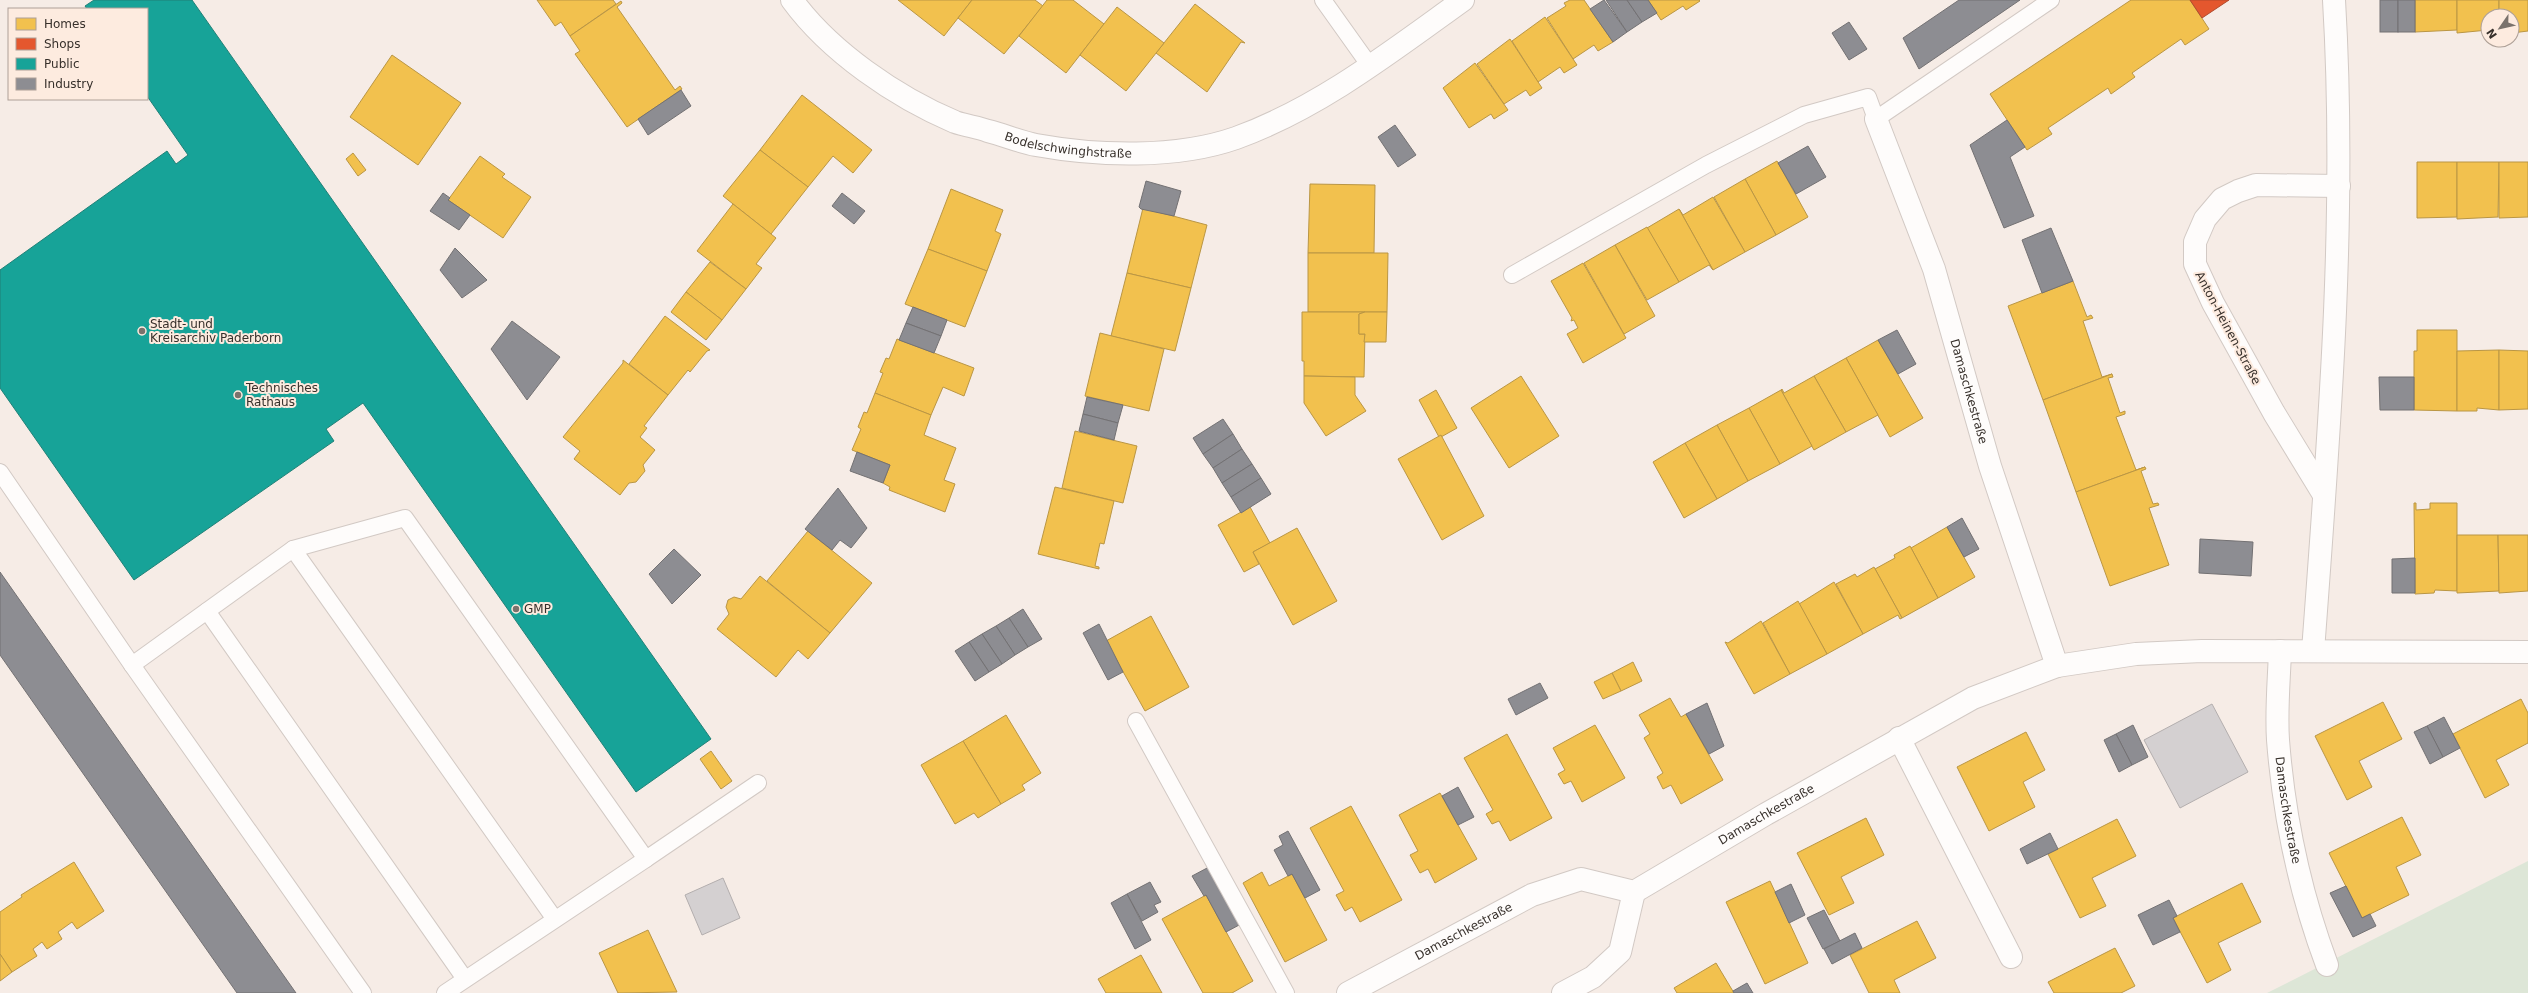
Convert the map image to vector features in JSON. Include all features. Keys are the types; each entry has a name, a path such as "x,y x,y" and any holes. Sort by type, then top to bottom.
{"street":[{"name":"Bodelschwinghstraße","path":"792,0 837,51 889,86 956,122 1035,145 1097,152 1159,153 1234,138 1282,119 1370,66 1463,0"},
{"path":"2314,652 2329,435 2339,186 2338,73 2334,0"},
{"name":"Damaschkestraße","path":"1876,118 1934,269 1990,466 2057,666"},
{"name":"Anton-Heinen-Straße","path":"2324,495 2274,413 2213,303 2195,264 2195,242 2205,219 2222,199 2238,191 2256,185 2339,186"},
{"name":"Damaschkestraße","path":"2280,651 2278,738 2290,835 2304,896 2327,965"},
{"name":"Damaschkestraße","path":"1360,990 1532,895 1582,879 1634,892 1899,738 1973,698 2057,666 2136,654 2280,651 2528,652"},
{"path":"1899,738 2011,957"},
{"path":"1563,993 1592,977 1620,952 1634,892"}],"lane":[{"path":"1323,0 1370,66"},
{"path":"1512,275 1706,165 1804,115 1868,97 1876,118 2051,0"},
{"path":"0,472 132,665 363,993"},
{"path":"132,665 293,549 405,518 646,859"},
{"path":"293,549 554,918"},
{"path":"207,611 466,979"},
{"path":"1136,722 1286,993"},
{"path":"444,993 758,783"}],"green space":[{"path":"2528,861 2528,993 2267,993"}],"building: Homes":[{"path":"537,0 613,0 616,4 570,36 561,22 555,26"},
{"path":"898,0 972,0 944,36"},
{"path":"972,0 1035,0 1043,6 1004,54 958,18"},
{"path":"1047,0 1073,0 1104,24 1066,73 1019,36"},
{"path":"1570,0 1584,0 1613,42 1598,51 1594,45 1573,59 1547,18 1566,6 1564,3"},
{"path":"1648,0 1700,1 1686,10 1683,6 1661,20"},
{"path":"2131,0 2190,0 2209,29 2185,45 2181,39 2132,73 2135,77 2111,94 2108,88 2048,128 2052,134 2027,150 1990,94"},
{"path":"2415,0 2457,0 2457,30 2415,32"},
{"path":"2457,0 2499,0 2499,8 2480,8 2480,31 2457,33"},
{"path":"2499,0 2528,0 2528,31 2520,32 2520,8 2499,8"},
{"path":"621,1 622,3 617,7 675,90 680,86 682,89 627,127 575,54 580,51 570,36"},
{"path":"1195,4 1245,43 1241,42 1207,92 1156,53"},
{"path":"1117,7 1164,43 1126,91 1080,55"},
{"path":"1545,17 1577,65 1564,73 1560,67 1538,82 1512,41"},
{"path":"1510,39 1542,88 1530,96 1526,90 1504,104 1477,64"},
{"path":"392,55 461,103 418,165 350,117"},
{"path":"1475,63 1508,110 1494,119 1491,114 1469,128 1443,88"},
{"path":"802,95 872,150 853,173 833,156 808,187 760,150"},
{"path":"760,150 808,187 771,234 723,196"},
{"path":"353,153 366,170 358,176 346,159"},
{"path":"480,156 505,174 502,177 531,197 503,238 448,200"},
{"path":"1777,161 1808,217 1776,235 1745,179"},
{"path":"2417,162 2457,162 2457,217 2417,218"},
{"path":"2457,162 2499,162 2498,217 2457,219"},
{"path":"2499,162 2528,162 2528,217 2499,218"},
{"path":"1745,179 1776,235 1745,252 1714,197"},
{"path":"1310,184 1375,185 1374,253 1308,253"},
{"path":"951,189 1003,210 995,231 1001,234 987,271 928,249"},
{"path":"1713,197 1745,252 1713,270 1679,209 1683,215"},
{"path":"733,204 776,238 756,264 762,268 746,289 697,251"},
{"path":"1143,208 1207,225 1191,288 1127,273"},
{"path":"1679,209 1713,270 1709,265 1679,282 1647,228"},
{"path":"1647,227 1679,282 1647,300 1615,245"},
{"path":"1615,245 1655,316 1624,334 1584,263"},
{"path":"928,249 987,271 965,327 905,304"},
{"path":"1308,253 1388,253 1387,312 1308,312"},
{"path":"710,262 746,289 722,320 686,292"},
{"path":"1583,263 1626,338 1583,363 1567,334 1578,328 1574,320 1571,321 1572,318 1551,281"},
{"path":"1127,273 1191,288 1175,351 1111,336"},
{"path":"2073,281 2087,317 2091,315 2093,318 2083,321 2102,377 2112,374 2043,400 2008,306"},
{"path":"686,292 722,320 706,340 671,312"},
{"path":"1302,312 1365,312 1359,314 1359,334 1365,334 1364,377 1304,376 1304,361 1302,361"},
{"path":"1365,312 1387,312 1386,342 1364,342 1365,334 1359,334 1359,314"},
{"path":"665,316 710,350 707,351 690,372 688,370 668,395 629,364"},
{"path":"2417,330 2457,330 2457,411 2414,410 2414,351 2417,351"},
{"path":"1100,333 1164,349 1149,411 1085,396"},
{"path":"897,339 974,368 964,396 943,387 931,415 875,393 883,373 880,372 886,358 889,359"},
{"path":"1878,340 1923,418 1890,437 1846,358"},
{"path":"2499,350 2499,410 2477,408 2477,411 2457,411 2457,351"},
{"path":"2499,350 2528,351 2528,409 2499,410"},
{"path":"1846,358 1878,415 1846,432 1814,376"},
{"path":"623,360 668,395 644,426 647,428 640,437 655,450 643,465 645,471 636,482 629,483 620,495 574,459 580,451 563,437 623,363"},
{"path":"2112,374 2113,377 2108,378 2120,413 2125,411 2125,414 2116,417 2136,470 2145,467 2076,492 2043,400"},
{"path":"1304,376 1355,377 1355,395 1366,411 1326,436 1304,403"},
{"path":"1521,376 1559,436 1509,468 1471,408"},
{"path":"1814,376 1846,432 1814,450 1781,390 1782,389 1784,393"},
{"path":"1436,390 1457,428 1441,437 1439,437 1419,400"},
{"path":"1781,390 1812,446 1780,464 1749,408"},
{"path":"875,393 931,415 924,435 956,448 944,480 955,484 945,512 889,490 890,487 883,483 890,465 852,450 861,429 858,427 864,412 867,413"},
{"path":"1749,408 1780,464 1748,481 1717,425"},
{"path":"1717,425 1748,481 1717,499 1685,443"},
{"path":"1075,431 1137,446 1123,503 1062,488"},
{"path":"1441,435 1484,516 1442,540 1398,459"},
{"path":"1685,443 1717,499 1684,518 1653,462"},
{"path":"2145,467 2146,469 2141,471 2153,504 2158,503 2159,505 2149,508 2169,565 2110,586 2076,492"},
{"path":"1055,487 1114,501 1104,544 1100,543 1095,566 1099,567 1099,569 1038,554"},
{"path":"2414,503 2416,503 2416,510 2430,509 2430,503 2457,503 2457,591 2435,590 2434,593 2415,594"},
{"path":"1250,507 1270,543 1253,552 1259,564 1244,572 1218,525"},
{"path":"1947,527 1975,577 1938,598 1911,548"},
{"path":"1297,528 1337,601 1293,625 1253,552"},
{"path":"808,531 872,583 830,633 767,581"},
{"path":"2457,535 2498,535 2499,591 2457,593"},
{"path":"2498,535 2528,535 2528,591 2499,593"},
{"path":"1910,546 1938,598 1902,618 1875,569 1895,558 1894,555"},
{"path":"1874,567 1902,618 1900,619 1898,615 1863,634 1836,584 1855,574 1857,577"},
{"path":"760,576 830,633 808,659 798,650 776,677 717,629 729,614 726,607 728,600 734,597 741,599"},
{"path":"1834,582 1863,634 1827,654 1799,604"},
{"path":"1798,601 1827,654 1790,674 1763,623"},
{"path":"1151,616 1189,687 1145,711 1106,641"},
{"path":"1761,621 1790,674 1754,694 1725,642 1728,643"},
{"path":"1633,662 1642,681 1621,691 1612,673"},
{"path":"1612,673 1621,691 1603,699 1594,682"},
{"path":"1670,698 1681,717 1686,714 1723,780 1681,804 1671,785 1663,789 1657,777 1663,773 1644,738 1650,734 1639,715"},
{"path":"2521,699 2528,713 2528,743 2496,760 2509,785 2485,798 2453,734"},
{"path":"2383,702 2402,739 2359,761 2372,787 2347,800 2315,736"},
{"path":"1006,715 1041,773 1022,785 1025,790 1001,804 963,741"},
{"path":"1595,725 1625,778 1582,802 1571,781 1564,784 1558,774 1565,770 1553,748"},
{"path":"2026,732 2045,770 2023,782 2035,807 1989,831 1957,767"},
{"path":"1507,734 1552,818 1510,841 1499,821 1492,824 1486,814 1493,810 1464,758"},
{"path":"963,741 1001,804 978,818 974,813 955,824 921,765"},
{"path":"711,751 732,781 721,789 700,759"},
{"path":"1440,793 1477,859 1435,883 1428,869 1420,873 1410,855 1418,851 1399,815"},
{"path":"1351,806 1402,900 1360,922 1352,907 1345,911 1336,895 1344,891 1310,828"},
{"path":"2402,817 2421,855 2396,867 2409,895 2362,918 2329,853"},
{"path":"1866,818 1884,855 1841,877 1854,903 1829,915 1797,853"},
{"path":"2117,819 2136,856 2092,878 2106,906 2080,918 2048,854"},
{"path":"74,862 104,911 77,929 72,922 58,932 62,939 47,949 42,942 33,949 37,956 12,972 0,954 0,912 22,897 21,895"},
{"path":"1262,872 1269,886 1292,874 1327,940 1285,962 1243,883"},
{"path":"1770,881 1808,963 1765,984 1726,902"},
{"path":"2242,883 2261,922 2218,943 2231,970 2207,983 2173,918"},
{"path":"1206,895 1253,981 1232,993 1203,993 1162,919"},
{"path":"1917,921 1936,958 1894,980 1900,993 1869,993 1850,955"},
{"path":"648,930 677,992 618,993 599,953"},
{"path":"2115,948 2135,986 2121,993 2054,993 2048,982"},
{"path":"0,954 12,972 0,981"},
{"path":"1141,955 1162,993 1106,993 1098,979"},
{"path":"1716,963 1734,993 1677,993 1674,988"}],"building: Shops":[{"path":"2190,0 2229,0 2202,18"}],"building: Public":[{"name":"Technisches Rathaus","path":"94,0 192,0 711,739 636,792 363,403 326,429 334,441 134,580 0,388 0,270 167,151 176,164 188,155 148,97 148,8 86,8 85,6"}],"building: Industry":[{"path":"1604,0 1627,32 1613,42 1590,9"},
{"path":"1606,0 1627,0 1642,22 1627,32"},
{"path":"1627,0 1648,0 1657,13 1642,22"},
{"path":"1959,0 2020,0 1919,69 1903,38"},
{"path":"2380,0 2398,0 2398,32 2380,32"},
{"path":"2398,0 2415,0 2415,32 2398,32"},
{"path":"1849,22 1867,49 1849,60 1832,33"},
{"path":"681,90 691,106 648,135 638,119"},
{"path":"2007,120 2025,147 2010,157 2034,216 2004,228 1970,145"},
{"path":"1395,125 1416,155 1398,167 1378,137"},
{"path":"1808,146 1826,177 1796,194 1778,163"},
{"path":"1146,181 1181,191 1174,216 1141,209 1139,207"},
{"path":"443,193 450,198 448,200 470,215 459,230 430,211"},
{"path":"842,193 865,211 854,224 832,206"},
{"path":"2051,228 2073,281 2042,293 2022,240"},
{"path":"455,248 487,280 462,298 440,270"},
{"path":"913,307 947,320 941,336 906,323"},
{"path":"512,321 560,357 527,400 491,349"},
{"path":"906,323 941,336 934,353 899,340"},
{"path":"1897,330 1916,364 1898,374 1878,340"},
{"path":"2379,377 2414,377 2414,410 2380,410"},
{"path":"1087,397 1123,405 1118,423 1083,414"},
{"path":"1083,414 1118,423 1114,440 1079,431"},
{"path":"1223,419 1233,434 1203,454 1193,438"},
{"path":"1233,434 1242,449 1213,468 1203,454"},
{"path":"1242,449 1252,464 1222,483 1213,468"},
{"path":"857,452 890,465 883,483 850,471"},
{"path":"1252,464 1261,478 1231,497 1222,483"},
{"path":"1261,478 1271,494 1241,513 1231,497"},
{"path":"838,488 867,528 851,548 840,540 832,550 805,529"},
{"path":"1962,518 1979,549 1964,557 1947,527"},
{"path":"2200,539 2253,542 2251,576 2199,573"},
{"path":"674,549 701,575 672,604 649,574"},
{"path":"2415,558 2415,593 2392,593 2392,559"},
{"path":"0,572 296,993 237,993 0,655"},
{"path":"1023,609 1042,639 1028,647 1009,618"},
{"path":"1009,618 1028,647 1015,655 996,626"},
{"path":"1099,624 1123,672 1108,680 1083,633"},
{"path":"996,626 1015,655 1002,664 982,634"},
{"path":"982,634 1002,664 989,672 969,642"},
{"path":"969,642 989,672 975,681 955,651"},
{"path":"1540,683 1548,698 1516,715 1508,699"},
{"path":"1707,703 1724,746 1709,754 1686,714"},
{"path":"2444,717 2460,748 2443,757 2427,726"},
{"path":"2133,725 2148,757 2132,765 2116,734"},
{"path":"2427,726 2443,757 2430,764 2414,732"},
{"path":"2116,734 2132,765 2119,772 2104,740"},
{"path":"1458,787 1474,817 1458,825 1442,796"},
{"path":"1288,831 1320,890 1305,898 1292,874 1288,876 1274,850 1283,845 1279,836"},
{"path":"2050,833 2058,849 2027,864 2020,849"},
{"path":"1209,867 1241,924 1226,932 1206,895 1204,896 1192,876"},
{"path":"1150,882 1161,902 1154,905 1158,912 1142,921 1127,894"},
{"path":"1791,884 1805,915 1789,923 1775,892"},
{"path":"2346,886 2362,918 2370,914 2376,926 2353,937 2330,893"},
{"path":"1127,894 1151,940 1135,949 1111,903"},
{"path":"2169,900 2177,916 2173,918 2180,932 2153,945 2138,915"},
{"path":"1824,910 1840,941 1823,949 1807,918"},
{"path":"1855,933 1862,948 1832,964 1824,949"},
{"path":"1747,983 1753,993 1734,993 1733,991"}],"building: Other":[{"path":"2212,704 2248,772 2180,808 2144,740"},
{"path":"723,878 740,918 702,935 685,895"}],"place":[{"name":"Stadt- und Kreisarchiv Paderborn","path":"142,331"},
{"name":"Technisches Rathaus","path":"238,395"},
{"name":"GMP","path":"516,609"}]}
